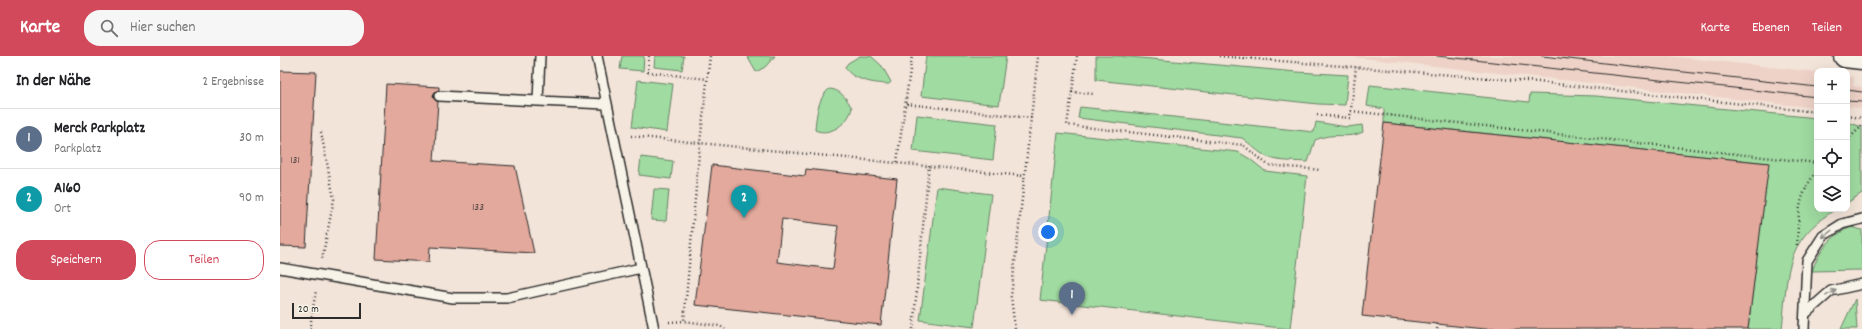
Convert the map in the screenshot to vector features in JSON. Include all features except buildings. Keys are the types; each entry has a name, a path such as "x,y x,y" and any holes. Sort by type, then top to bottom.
{"main road":[{"path":"1846,56 1862,58"}],"lane":[{"path":"538,101 540,56"},
{"path":"597,56 654,329"},
{"path":"438,96 606,104"},
{"path":"1804,329 1806,313 1807,261 1823,236 1842,224 1862,218"},
{"path":"280,268 453,298 507,298 641,268"},
{"path":"1806,313 1831,291 1862,284"}],"path":[{"path":"649,56 648,72 706,79"},
{"path":"710,56 706,79 684,322 720,326 725,329"},
{"path":"897,162 907,104 912,56"},
{"path":"1015,329 1011,297 1038,56"},
{"path":"1078,56 1067,126 1243,145 1268,165 1321,170"},
{"path":"1219,56 1538,82 1814,112"},
{"path":"1317,115 1350,118 1356,67"},
{"path":"1072,92 1094,94"},
{"path":"907,104 1031,118"},
{"path":"1351,111 1814,164"},
{"path":"1850,116 1862,118"},
{"path":"1850,137 1861,127 1862,123"},
{"path":"311,329 319,274 334,199 321,132"},
{"path":"614,134 929,165 1024,176"},
{"path":"913,329 929,165"},
{"path":"1807,261 1797,248 1800,199 1806,185 1814,174"},
{"path":"1437,329 1438,324"}],"shaded area":[{"path":"1343,56 1669,56 1814,72 1814,108"},
{"path":"1850,76 1854,77 1853,86 1862,87 1862,109 1850,107"}],"green space":[{"path":"622,56 644,56 643,71 620,69"},
{"path":"655,56 684,56 682,70 654,67"},
{"path":"747,56 775,56 765,67 756,72"},
{"path":"860,56 871,56 882,66 891,82 889,84 871,82 858,78 848,71 845,67 848,63"},
{"path":"926,56 1006,56 999,105 921,96"},
{"path":"1096,56 1118,56 1297,72 1348,75 1345,105 1318,104 1096,80"},
{"path":"638,80 673,84 667,132 632,127"},
{"path":"1370,85 1529,102 1530,94 1596,96 1814,118 1814,212 1832,212 1819,221 1806,234 1797,247 1791,260 1782,329 1748,329 1768,163 1384,123 1384,109 1367,106"},
{"path":"829,89 833,89 840,93 852,108 847,119 838,127 827,132 821,132 815,130 817,113 822,97"},
{"path":"1080,107 1314,132 1316,122 1347,127 1362,125 1363,132 1352,135 1322,137 1315,140 1308,162 1284,161 1266,156 1242,138 1078,118"},
{"path":"917,115 997,124 993,160 913,151"},
{"path":"1850,123 1862,127 1862,193 1850,201"},
{"path":"1058,133 1238,152 1265,171 1307,176 1290,329 1040,300"},
{"path":"641,157 673,161 671,179 639,175"},
{"path":"937,187 991,194 974,327 920,320"},
{"path":"654,189 669,190 666,221 651,220"},
{"path":"1851,227 1862,230 1862,270 1812,271 1818,257 1827,244 1837,234"},
{"path":"1855,299 1857,329 1841,329"}],"tram line":[{"path":"1437,56 1814,97"},
{"path":"1542,56 1814,87"},
{"path":"1850,90 1862,92"},
{"path":"1850,101 1862,102"}],"place":[{"name":"A160","path":"744,218"},
{"name":"Merck Parkplatz","path":"1072,315"}]}
